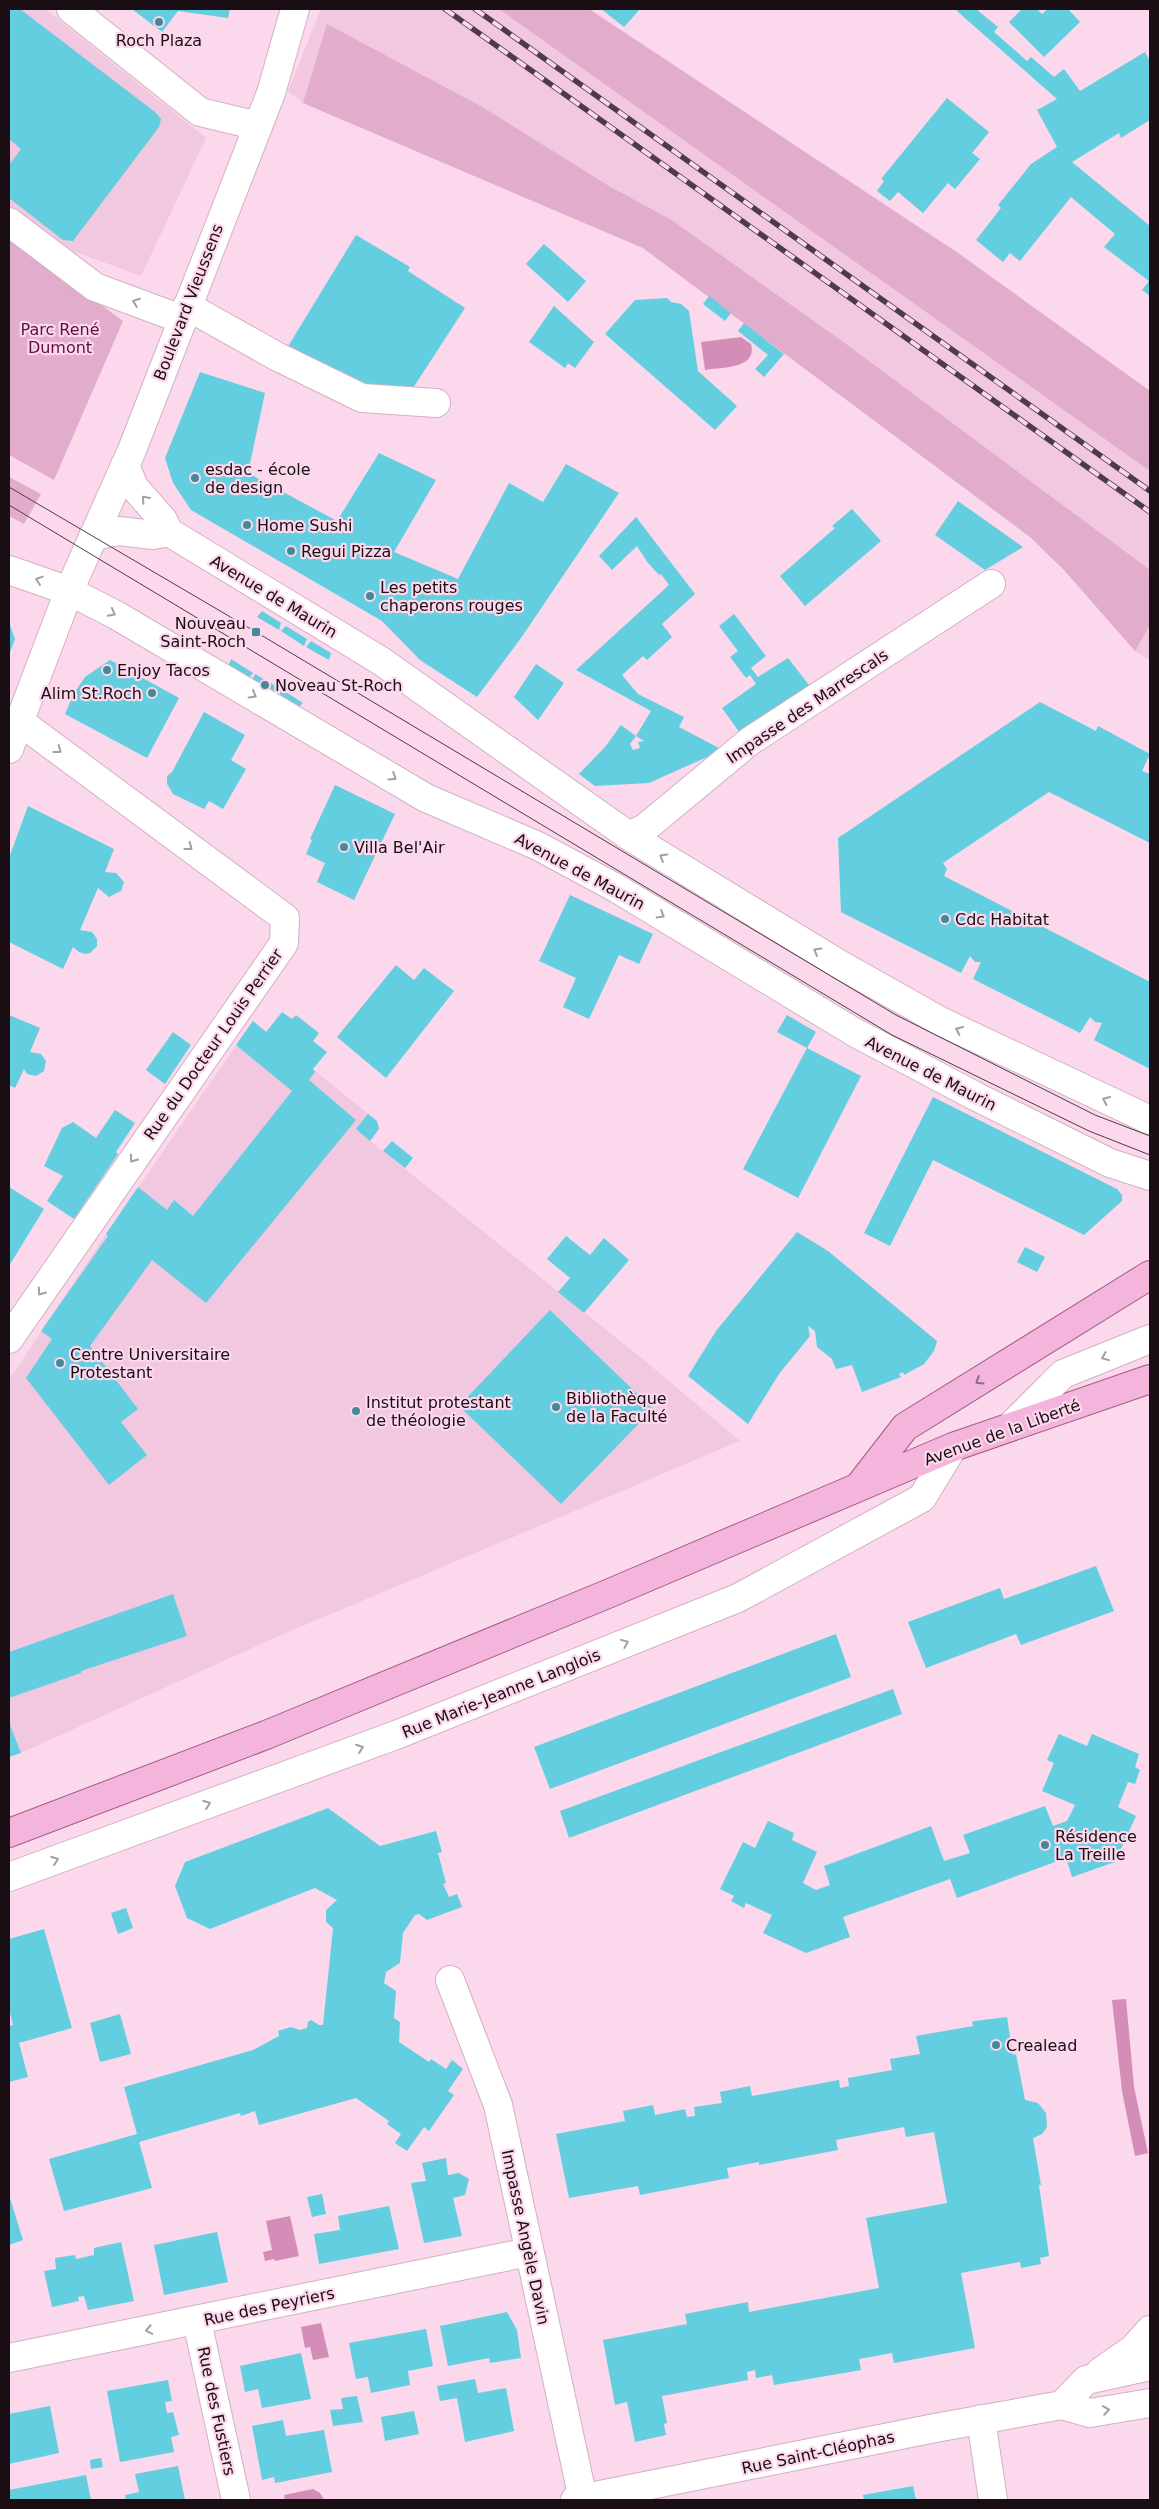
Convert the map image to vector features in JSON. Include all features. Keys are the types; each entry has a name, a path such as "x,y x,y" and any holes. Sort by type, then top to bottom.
{"main road":[{"path":"859,1487 905,1427 1150,1275"},
{"name":"Avenue de la Liberté","path":"9,1833 284,1728 610,1593 953,1446 1149,1381"}],"street":[{"path":"71,9 200,112 258,126"},
{"name":"Boulevard Vieussens","path":"9,749 69,591 125,465 258,126 295,9"},
{"path":"9,222 95,287 184,312 362,398 436,403"},
{"name":"Avenue de Maurin","path":"125,465 134,488 163,520 169,532 380,661 629,836 839,964 940,1021 1150,1120"},
{"path":"93,536 119,531 153,535 169,532"},
{"name":"Avenue de Maurin","path":"9,570 69,591 125,620 426,798 538,846 616,888 854,1032 975,1096 1110,1163 1150,1176"},
{"name":"Impasse des Marrescals","path":"629,836 645,828 750,741 991,584"},
{"name":"Rue du Docteur Louis Perrier","path":"9,1338 284,942 285,918 19,721"},
{"path":"1010,1427 1063,1374 1150,1339"},
{"name":"Rue Marie-Jeanne Langlois","path":"9,1877 396,1735 738,1598 922,1498 953,1446"},
{"name":"Impasse Angèle Davin","path":"450,1980 498,2105 530,2252 579,2500"},
{"name":"Rue des Peyriers","path":"9,2358 530,2252"},
{"name":"Rue des Fustiers","path":"197,2321 236,2500"},
{"path":"1150,2330 1133,2348 1086,2380 1062,2406 1090,2413 1150,2403"},
{"path":"1086,2380 1150,2366"},
{"name":"Rue Saint-Cléophas","path":"579,2500 642,2494 981,2419 1062,2406"},
{"path":"981,2419 993,2500"}],"shaded area":[{"path":"9,9 45,9 206,138 141,276 73,251 9,207"},
{"path":"321,9 589,9 958,253 1150,391 1150,660 1135,651 1064,570 1030,537 643,248 303,103 288,91"},
{"path":"741,337 751,344 752,352 749,358 737,365 705,370 701,342"},
{"name":"Institut protestant de théologie","path":"253,1021 377,1121 379,1129 370,1141 645,1361 740,1441 272,1639 21,1753 9,1721 9,1380 106,1234"},
{"path":"1126,1999 1134,2087 1148,2153 1135,2156 1122,2091 1112,2000"},
{"path":"290,2216 299,2256 265,2261 263,2252 272,2250 266,2221"},
{"path":"321,2323 329,2357 313,2360 310,2347 305,2348 301,2327"},
{"path":"313,2489 320,2493 324,2500 285,2500 284,2495"}],"green space":[{"path":"499,9 589,9 958,253 1150,391 1150,471"},
{"path":"327,24 484,108 609,186 673,221 846,344 1150,570 1150,625 1135,651 1064,570 1030,537 643,248 303,103"},
{"name":"Parc René Dumont","path":"9,237 123,321 54,480 9,455"},
{"path":"9,477 41,494 24,524 9,516"}],"building":[{"path":"9,9 20,9 155,112 161,119 159,127 73,241 63,240 9,198 9,165 21,149 9,139"},
{"name":"Roch Plaza","path":"132,9 230,9 228,18 178,11 162,32"},
{"path":"601,9 640,9 624,27"},
{"path":"958,9 976,9 998,27 994,32 1027,61 1031,57 1054,77 1064,69 1080,91 1145,52 1150,61 1150,120 1121,138 1119,133 1072,162 1150,226 1150,296 1142,290 1149,281 1104,247 1115,234 1071,197 1020,261 1010,253 1003,262 976,240 1001,208 998,205 1031,164 1057,147 1037,110 1057,99 957,11"},
{"path":"1022,9 1037,9 1042,14 1048,9 1068,9 1080,22 1044,57 1009,22"},
{"path":"947,98 989,132 972,153 980,159 955,189 948,183 923,213 898,192 890,201 877,191 884,181 881,179"},
{"path":"356,235 410,267 408,271 465,308 413,388 360,390 287,348"},
{"path":"544,244 586,281 568,302 526,264"},
{"path":"709,296 731,313 725,321 703,304"},
{"path":"667,298 671,302 681,304 689,311 698,371 737,406 715,430 605,334 635,300"},
{"path":"554,306 594,342 575,368 568,363 565,368 529,342"},
{"path":"744,323 784,354 764,377 755,369 768,355 738,331"},
{"path":"200,372 265,393 248,473 337,521 379,453 436,480 394,552 458,579 509,483 543,502 566,464 619,493 521,638 477,697 420,660 382,621 191,510 173,483 165,458"},
{"path":"958,501 1023,547 985,570 935,535"},
{"path":"852,509 881,541 805,606 780,576 835,528 832,526"},
{"path":"636,517 695,594 662,624 672,637 647,660 643,656 622,675 638,694 684,717 679,727 719,748 707,757 649,783 595,786 579,774 605,747 621,725 636,736 651,711 576,670 669,585 661,574 659,575 648,563 637,546 612,570 599,556","holes":["636,736 644,741 638,742 640,748 633,750 630,744"]},
{"name":"Noveau St-Roch","path":"262,611 281,623 279,630 257,617"},
{"path":"734,614 766,656 751,668 758,677 788,658 809,685 740,733 722,708 756,684 750,675 746,678 730,657 738,651 719,626"},
{"path":"9,622 15,639 9,655"},
{"name":"Noveau St-Roch","path":"286,626 307,639 304,646 281,631"},
{"name":"Noveau St-Roch","path":"311,641 331,653 329,660 306,647"},
{"name":"Noveau St-Roch","path":"231,659 253,673 248,679 228,667"},
{"path":"110,660 179,698 147,758 65,714 73,695 85,677"},
{"path":"536,664 564,683 538,720 514,697"},
{"name":"Noveau St-Roch","path":"255,674 279,688 274,694 252,681"},
{"name":"Noveau St-Roch","path":"281,689 303,703 297,709 279,697"},
{"path":"1040,702 1096,731 1098,726 1150,754 1142,771 1150,774 1150,843 1049,792 943,863 947,869 944,876 1150,982 1150,1069 1094,1040 1102,1023 1095,1022 1090,1017 1080,1033 973,979 981,962 975,962 970,956 961,973 841,912 838,838"},
{"path":"204,712 245,735 231,760 246,769 223,809 209,801 204,809 173,794 167,784 167,776 172,772"},
{"name":"Villa Bel'Air","path":"335,785 395,814 354,900 317,882 325,863 306,854 312,840 310,839"},
{"path":"28,806 114,849 105,872 116,873 124,882 121,891 109,897 98,888 80,930 92,932 97,939 97,946 90,953 86,954 79,952 73,947 63,969 9,942 9,858"},
{"path":"570,895 653,934 639,964 619,955 589,1019 563,1007 576,978 539,961"},
{"path":"396,965 414,980 424,968 454,991 386,1078 337,1037"},
{"path":"282,1012 292,1019 296,1015 319,1033 313,1041 327,1052 313,1069 315,1072 309,1080 356,1120 206,1303 152,1260 90,1346 138,1409 121,1422 147,1455 109,1485 26,1378 52,1339 41,1331 108,1236 106,1234 138,1187 167,1210 174,1200 193,1216 292,1091 236,1045 253,1021 266,1032"},
{"path":"9,1015 40,1028 30,1052 41,1054 46,1061 44,1071 36,1076 27,1074 24,1069 15,1088 9,1085"},
{"path":"787,1015 816,1032 807,1048 777,1032"},
{"path":"173,1032 191,1045 165,1084 146,1070"},
{"path":"807,1048 861,1076 798,1198 743,1169"},
{"path":"933,1097 1117,1189 1122,1195 1122,1201 1084,1235 933,1160 890,1246 864,1233"},
{"path":"115,1110 135,1123 116,1152 118,1154 74,1219 47,1201 63,1176 44,1166 62,1128 73,1122 96,1138"},
{"path":"368,1114 377,1121 379,1129 370,1141 356,1129"},
{"path":"392,1141 413,1158 405,1168 383,1151"},
{"path":"9,1187 44,1209 9,1266"},
{"path":"797,1232 828,1251 937,1341 934,1351 924,1364 904,1375 903,1372 899,1374 901,1377 862,1392 852,1365 836,1369 832,1359 817,1347 815,1331 808,1326 810,1336 779,1374 748,1424 688,1376 716,1331"},
{"path":"566,1236 590,1255 604,1238 629,1260 584,1313 558,1292 570,1278 547,1259"},
{"path":"1025,1247 1045,1257 1037,1272 1017,1262"},
{"name":"Bibliothèque de la Faculté","path":"550,1310 653,1409 561,1504 459,1406"},
{"path":"1096,1566 1114,1611 1021,1645 1016,1634 926,1668 908,1622 1000,1588 1004,1599"},
{"path":"173,1594 187,1636 81,1671 81,1673 9,1698 9,1652"},
{"path":"836,1634 851,1677 550,1789 534,1747"},
{"path":"893,1689 902,1714 569,1838 560,1811"},
{"path":"9,1722 21,1753 9,1757"},
{"name":"Résidence La Treille","path":"1059,1734 1087,1746 1092,1734 1139,1754 1135,1767 1140,1770 1135,1784 1128,1782 1118,1807 1136,1816 1115,1862 1072,1877 1066,1858 957,1898 950,1879 843,1917 850,1937 806,1953 763,1933 772,1915 746,1903 744,1908 731,1901 734,1896 720,1889 743,1842 755,1848 768,1821 794,1833 792,1840 817,1852 803,1883 816,1890 830,1885 824,1866 931,1826 944,1861 970,1853 963,1835 1045,1806 1053,1826 1067,1821 1075,1805 1042,1791 1054,1763 1047,1760"},
{"path":"328,1808 380,1846 436,1831 442,1852 438,1853 446,1883 443,1884 449,1897 457,1894 462,1907 427,1920 419,1914 415,1915 403,1933 400,1963 386,1972 384,1983 396,1991 394,2018 400,2022 399,2042 429,2062 431,2059 446,2069 452,2060 463,2069 448,2091 454,2095 429,2131 424,2127 407,2151 395,2143 401,2134 387,2124 389,2121 356,2098 259,2125 255,2111 241,2116 240,2113 139,2142 152,2188 64,2211 49,2159 137,2134 124,2087 253,2050 279,2036 278,2031 291,2027 300,2030 307,2028 308,2022 311,2020 319,2025 323,2025 333,1928 326,1922 326,1910 337,1900 315,1888 210,1929 187,1918 175,1886 185,1862"},
{"path":"126,1908 133,1928 118,1934 111,1913"},
{"path":"44,1929 72,2028 19,2043 28,2077 9,2082 9,2026 13,2025 9,2008 9,1939"},
{"path":"120,2014 131,2054 100,2062 90,2023"},
{"path":"1007,2017 1013,2055 1016,2054 1025,2100 1038,2103 1046,2113 1047,2127 1042,2134 1033,2138 1041,2185 1039,2185 1049,2256 1040,2258 1041,2264 1021,2268 1020,2262 961,2273 975,2348 894,2363 892,2353 859,2359 861,2370 774,2385 772,2375 756,2378 755,2370 747,2372 748,2380 662,2396 667,2423 664,2424 666,2435 635,2442 627,2402 615,2405 603,2340 687,2324 685,2314 748,2302 749,2312 879,2288 866,2218 947,2203 934,2132 906,2137 904,2127 836,2140 838,2150 759,2165 759,2162 727,2168 729,2178 640,2195 638,2186 569,2198 556,2134 625,2121 623,2111 653,2105 655,2115 685,2109 687,2117 695,2116 694,2107 722,2103 720,2092 750,2086 752,2096 839,2080 840,2088 849,2086 848,2078 892,2070 890,2059 920,2054 916,2036 973,2026 972,2022 975,2021"},
{"path":"446,2158 448,2175 459,2173 469,2179 465,2195 453,2198 462,2236 424,2243 411,2183 426,2181 422,2163"},
{"path":"322,2194 326,2214 312,2217 307,2197"},
{"path":"9,2195 23,2240 9,2245"},
{"path":"389,2206 399,2249 319,2264 314,2234 340,2230 338,2216"},
{"path":"217,2232 228,2282 164,2295 154,2245"},
{"path":"121,2242 134,2301 88,2310 84,2296 78,2297 79,2301 52,2307 44,2271 56,2269 55,2258 75,2255 76,2259 94,2255 94,2248"},
{"path":"507,2312 517,2330 521,2358 490,2363 489,2358 448,2366 440,2326"},
{"path":"426,2329 433,2366 408,2371 410,2385 371,2393 368,2377 356,2379 349,2343"},
{"path":"301,2353 311,2399 262,2408 258,2389 245,2392 240,2366"},
{"path":"475,2379 478,2393 506,2388 514,2431 465,2442 457,2398 440,2401 437,2386"},
{"path":"168,2380 172,2401 165,2402 167,2413 173,2412 179,2435 171,2437 174,2452 120,2462 107,2391"},
{"path":"357,2396 363,2422 333,2426 330,2410 343,2409 341,2398"},
{"path":"50,2406 59,2453 9,2464 9,2414"},
{"path":"414,2411 419,2434 385,2441 381,2417"},
{"path":"283,2420 286,2436 324,2430 332,2472 275,2483 274,2477 262,2480 252,2426"},
{"path":"101,2458 103,2467 91,2469 90,2460"},
{"path":"178,2466 185,2500 126,2500 125,2495 139,2492 135,2474"},
{"path":"86,2475 91,2500 9,2500 9,2490"},
{"path":"913,2486 916,2500 864,2500 863,2495"}],"tram line":[{"path":"9,487 256,632 896,1015 1095,1115 1150,1136"},
{"path":"9,505 892,1035 1089,1131 1150,1155"}],"railway":[{"path":"445,9 1150,512"},
{"path":"475,9 1150,491"}],"place":[{"name":"Roch Plaza","path":"159,22"},
{"name":"esdac - école de design","path":"195,478"},
{"name":"Home Sushi","path":"247,525"},
{"name":"Regui Pizza","path":"291,551"},
{"name":"Les petits chaperons rouges","path":"370,596"},
{"name":"Nouveau Saint-Roch","path":"256,632"},
{"name":"Enjoy Tacos","path":"107,670"},
{"name":"Noveau St-Roch","path":"265,685"},
{"name":"Alim St.Roch","path":"152,693"},
{"name":"Villa Bel'Air","path":"344,847"},
{"name":"Cdc Habitat","path":"945,919"},
{"name":"Centre Universitaire Protestant","path":"60,1363"},
{"name":"Bibliothèque de la Faculté","path":"556,1407"},
{"name":"Institut protestant de théologie","path":"356,1411"},
{"name":"Résidence La Treille","path":"1045,1845"},
{"name":"Crealead","path":"996,2045"}]}
